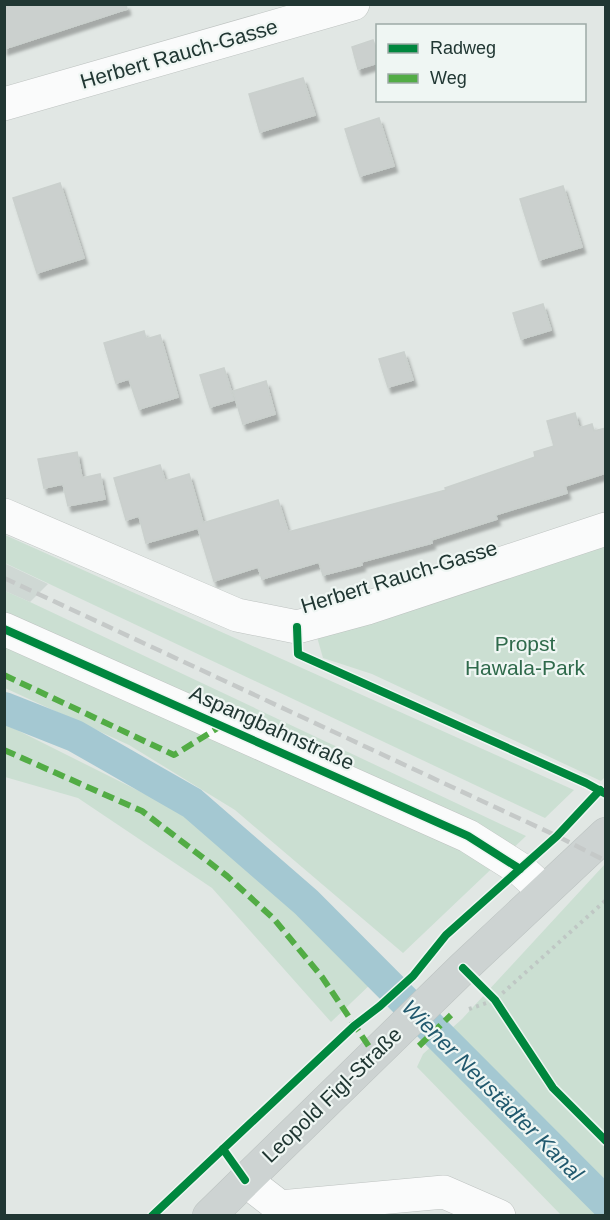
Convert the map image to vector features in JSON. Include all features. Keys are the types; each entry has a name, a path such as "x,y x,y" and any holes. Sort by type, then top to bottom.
{"main road":[{"name":"Leopold Figl-Straße","path":"209,1215 401,1028 448,1004 544,891 596,843"}],"street":[{"name":"Herbert Rauch-Gasse","path":"4,104 353,4"},
{"name":"Herbert Rauch-Gasse","path":"4,515 237,615 297,627 367,608 606,529"},
{"name":"Aspangbahnstraße","path":"4,629 468,836 520,869 544,891"},
{"path":"245,1180 280,1207 444,1192 499,1215"}],"path":[{"path":"448,1004 495,1000 606,900"}],"shaded area":[{"path":"4,563 48,584 30,602 5,591"}],"green space":[{"path":"5,535 574,790 545,818 5,563"},
{"name":"Propst Hawala-Park","path":"605,546 605,777 601,781 372,674 323,658 317,637"},
{"path":"5,591 526,836 403,953 235,810 129,745 5,688"},
{"path":"5,724 183,813 375,980 331,1022 212,888 78,798 5,777"},
{"path":"605,864 605,1215 561,1215 417,1067 423,1054 462,1019"}],"building":[{"path":"4,4 126,4 127,9 4,49"},
{"path":"373,40 376,48 376,64 358,69 352,47"},
{"path":"303,78 315,115 260,132 249,94"},
{"path":"379,118 394,166 360,176 345,129"},
{"path":"60,183 84,258 37,273 13,198"},
{"path":"563,186 582,247 539,260 520,199"},
{"path":"543,304 551,330 521,339 513,313"},
{"path":"144,331 146,339 160,335 178,397 139,409 129,379 116,383 104,343"},
{"path":"404,352 413,380 388,387 379,359"},
{"path":"224,368 234,400 210,407 200,375"},
{"path":"266,381 275,414 243,424 233,391"},
{"path":"575,413 579,428 592,424 594,431 606,428 606,473 565,486 567,493 495,515 497,519 431,540 432,543 323,575 319,562 262,579 258,567 214,581 198,528 146,543 139,516 126,520 114,478 160,465 165,481 189,474 203,523 278,500 288,532 446,490 445,488 535,457 534,452 554,446 547,421"},
{"path":"77,452 82,478 100,474 105,499 68,506 63,484 44,488 38,459"}],"waterway":[{"name":"Wiener Neustädter Kanal","path":"4,708 75,736 192,803 306,902 606,1203"}],"railway":[{"path":"4,578 606,861"}],"marked path":[{"path":"4,675 174,755 221,726"},
{"path":"4,750 142,811 227,876 274,919 322,977 374,1054"},
{"path":"419,1046 451,1015"}],"cycle path":[{"path":"297,627 298,654 606,794"},
{"path":"4,629 468,836 520,869"},
{"path":"245,1180 223,1149 354,1026 413,976 446,935 557,836 600,790"},
{"path":"463,968 495,1000 553,1088 606,1141"},
{"path":"152,1216 223,1149"}]}
